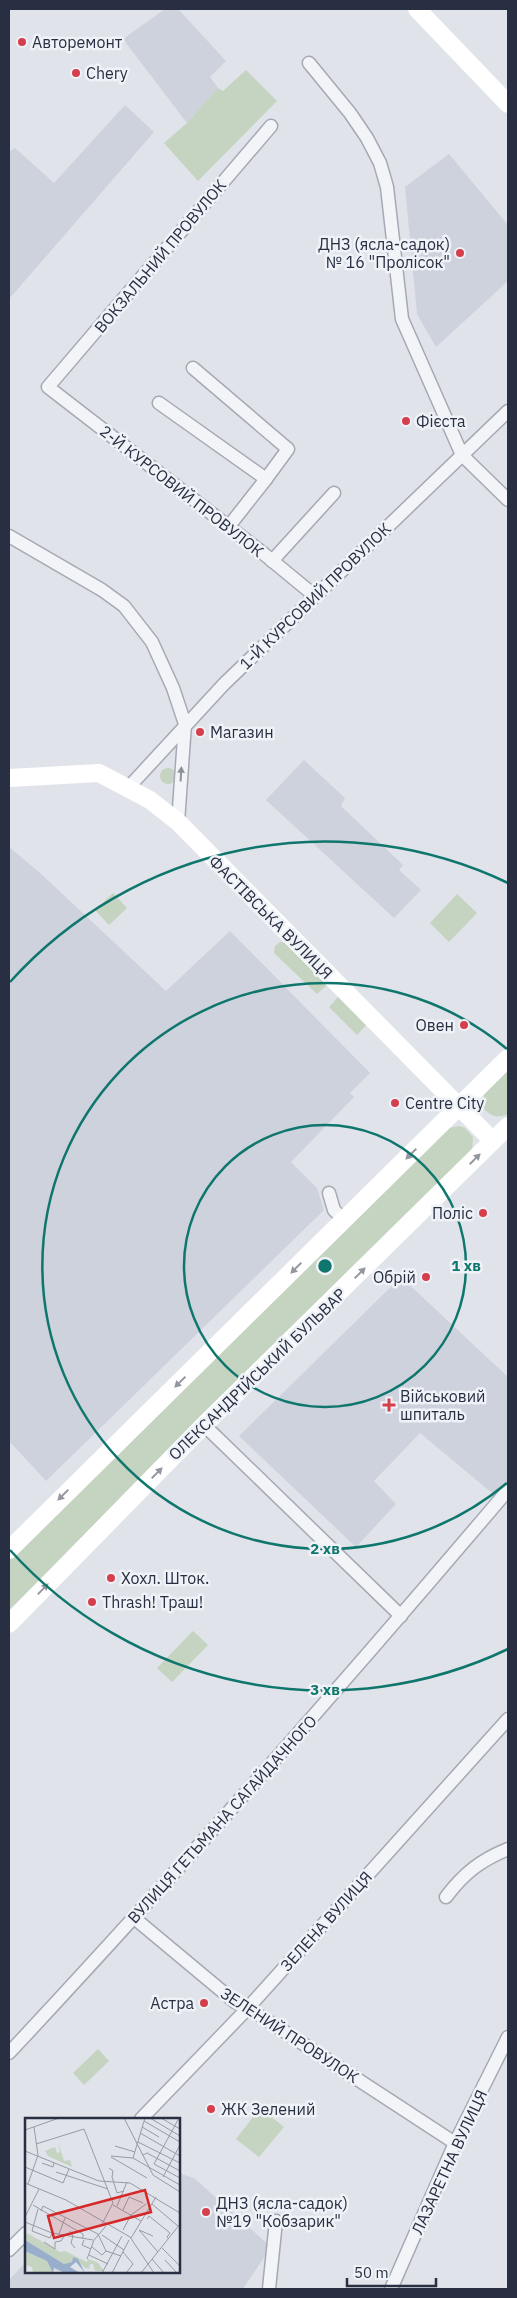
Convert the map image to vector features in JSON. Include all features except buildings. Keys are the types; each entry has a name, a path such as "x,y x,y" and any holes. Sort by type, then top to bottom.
{"main road":[{"path":"417,9 508,104"},
{"name":"ФАСТІВСЬКА ВУЛИЦЯ","path":"9,778 98,774 150,800 178,822 458,1108 493,1141"},
{"path":"9,1550 508,1058"},
{"name":"ОЛЕКСАНДРІЙСЬКИЙ БУЛЬВАР","path":"9,1624 204,1425 508,1126"}],"street":[{"path":"309,63 368,138 380,163 387,187 402,319 462,455 508,500"},
{"name":"ВОКЗАЛЬНИЙ ПРОВУЛОК","path":"48,387 271,126"},
{"path":"193,368 288,449 229,526"},
{"name":"2-Й КУРСОВИЙ ПРОВУЛОК","path":"48,387 229,526 315,596"},
{"path":"159,403 266,479"},
{"name":"1-Й КУРСОВИЙ ПРОВУЛОК","path":"128,788 184,724 508,411"},
{"path":"272,561 334,493"},
{"path":"9,536 102,590 124,606 152,642 173,688 184,724 178,822"},
{"path":"329,1193 334,1210 344,1220"},
{"path":"204,1425 401,1616"},
{"name":"ВУЛИЦЯ ГЕТЬМАНА САГАЙДАЧНОГО","path":"9,2053 318,1713 508,1490"},
{"name":"ЗЕЛЕНА ВУЛИЦЯ","path":"141,2118 247,2009 508,1719"},
{"path":"446,1897 456,1883 486,1858 508,1850"},
{"name":"ЗЕЛЕНИЙ ПРОВУЛОК","path":"133,1917 235,2002 267,2020 455,2143"},
{"name":"ЛАЗАРЕТНА ВУЛИЦЯ","path":"391,2289 455,2143 508,2037"},
{"path":"269,2289 276,2221"},
{"path":"9,2250 25,2234"}],"shaded area":[{"path":"165,9 178,9 226,61 210,77 218,88 187,123 123,39"},
{"path":"125,105 154,132 9,299 9,152 15,148 54,183"},
{"name":"ДНЗ (ясла-садок) № 16 \"Пролісок\"","path":"449,154 508,225 508,281 436,347 417,314 405,187"},
{"path":"304,760 345,798 341,806 403,865 399,870 421,890 394,918 266,800"},
{"path":"9,847 39,872 166,991 230,931 370,1073 350,1093 354,1097 291,1162 317,1188 324,1210 46,1481 11,1443 9,1445"},
{"name":"Військовий шпиталь","path":"401,1277 508,1377 508,1487 498,1498 420,1433 374,1481 396,1504 356,1547 239,1436"},
{"name":"ДНЗ (ясла-садок) №19 \"Кобзарик\"","path":"180,2173 194,2178 271,2247 243,2289 9,2289 9,2280 25,2263 25,2273 180,2273"}],"green space":[{"path":"246,70 277,101 198,181 164,143 187,123 218,88 223,91"},
{"path":"168,768 174,770 176,776 174,782 168,784 162,782 160,776 162,770"},
{"path":"113,893 127,908 109,925 95,910"},
{"path":"457,894 477,913 449,942 430,923"},
{"path":"280,942 285,943 328,984 317,994 274,953 275,946"},
{"path":"339,996 367,1024 357,1035 329,1007"},
{"path":"508,1069 508,1114 494,1116 483,1108 484,1095"},
{"path":"459,1126 465,1128 473,1137 472,1150 9,1610 9,1560 449,1128"},
{"path":"193,1631 208,1645 172,1682 157,1668"},
{"path":"98,2049 109,2061 84,2085 73,2073"},
{"path":"260,2108 284,2127 259,2157 236,2139"}],"place":[{"name":"Авторемонт","path":"22,42"},
{"name":"Chery","path":"76,73"},
{"name":"ДНЗ (ясла-садок) № 16 \"Пролісок\"","path":"460,253"},
{"name":"Фієста","path":"406,421"},
{"name":"Магазин","path":"200,732"},
{"name":"Овен","path":"464,1025"},
{"name":"Centre City","path":"395,1103"},
{"name":"Поліс","path":"483,1213"},
{"name":"Обрій","path":"426,1277"},
{"name":"Військовий шпиталь","path":"389,1405"},
{"name":"Хохл. Шток.","path":"111,1578"},
{"name":"Thrash! Траш!","path":"92,1602"},
{"name":"Астра","path":"204,2003"},
{"name":"ЖК Зелений","path":"211,2109"},
{"name":"ДНЗ (ясла-садок) №19 \"Кобзарик\"","path":"206,2212"}]}
